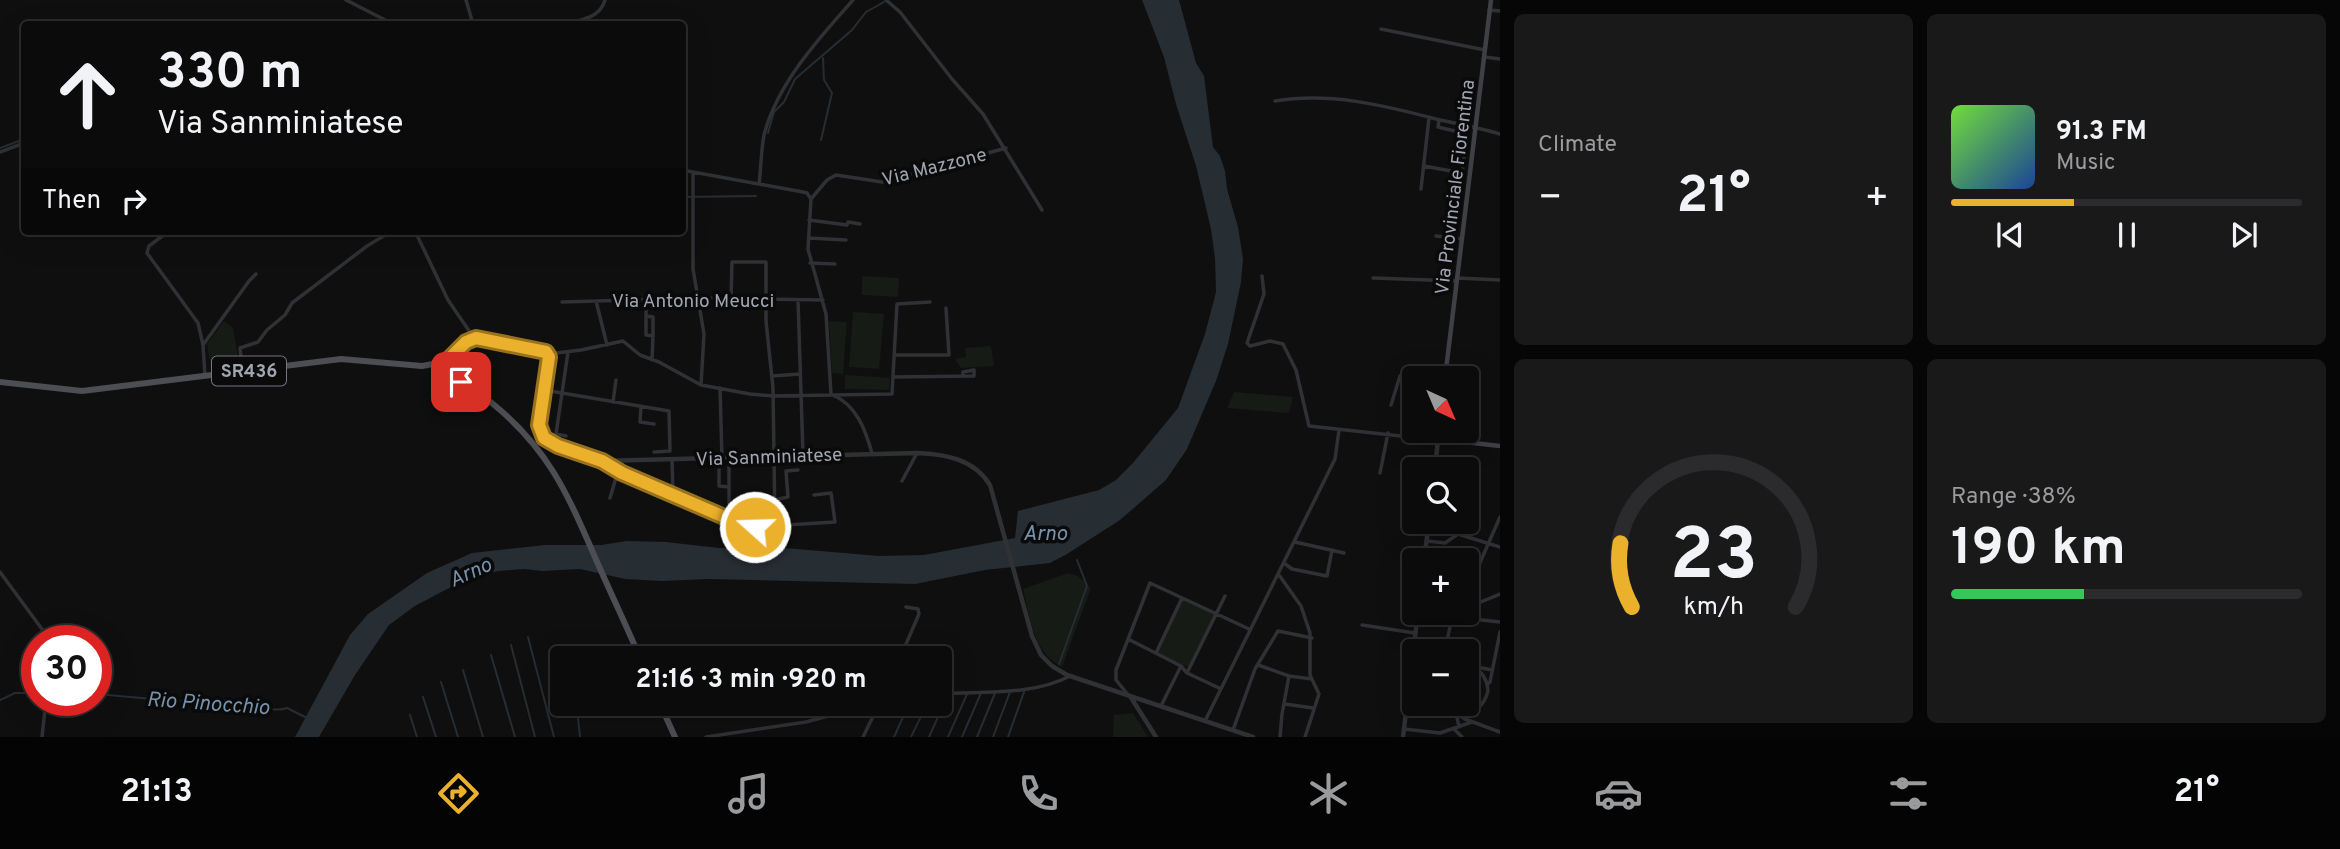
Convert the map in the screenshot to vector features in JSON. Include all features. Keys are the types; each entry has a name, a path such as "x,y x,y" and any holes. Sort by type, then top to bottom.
{"main road":[{"name":"Via Provinciale Fiorentina","path":"1447,366 1491,0"},
{"name":"SR436","path":"0,382 82,391 341,359 447,366 461,382 515,423 536,444 566,491 635,646"},
{"name":"SR436","path":"422,366 440,378 461,382"},
{"path":"436,374 436,368 447,366 450,376 446,378"},
{"path":"1473,443 1500,446"},
{"path":"665,716 675,737"}],"street":[{"path":"346,0 387,21"},
{"path":"466,0 472,21"},
{"path":"576,21 595,15 603,7 605,0"},
{"path":"759,184 764,137 775,105 791,78 853,0"},
{"path":"886,0 900,12 952,79 975,102 1042,210"},
{"path":"1489,10 1500,11"},
{"path":"1381,29 1485,50"},
{"path":"1484,57 1500,60"},
{"path":"1275,101 1316,96 1388,107 1500,134"},
{"path":"1421,189 1430,117"},
{"path":"1439,120 1437,127 1467,134 1462,173"},
{"path":"0,152 21,144"},
{"name":"Via Mazzone","path":"811,199 827,180 835,175 882,182 1006,148"},
{"path":"1424,166 1470,174"},
{"path":"686,171 803,192 811,199 808,238 810,263 827,320 831,394"},
{"path":"693,173 693,268 704,341 701,385"},
{"path":"809,220 860,224"},
{"path":"164,235 149,246 147,253 198,323 205,376"},
{"path":"230,373 229,369 242,366 240,348 258,342 267,330 285,315 292,303 385,235"},
{"path":"417,235 448,300 474,338"},
{"path":"1436,236 1462,239"},
{"path":"808,238 846,240"},
{"path":"731,299 732,262 766,262 773,396 775,527"},
{"path":"810,263 835,264"},
{"path":"203,345 256,274"},
{"path":"1262,276 1264,293 1247,343 1250,346 1270,341 1283,344 1296,370 1307,425 1312,428 1402,435"},
{"path":"1373,278 1500,280"},
{"name":"Via Antonio Meucci","path":"562,302 699,298 823,300"},
{"path":"646,300 646,316 653,317 652,360"},
{"path":"798,300 803,456"},
{"path":"596,301 607,345"},
{"path":"447,366 466,342 474,338 548,354 623,341 636,352 701,385 773,396 892,394 897,304 930,302"},
{"path":"895,355 949,355 946,308"},
{"path":"566,436 556,434 568,352"},
{"path":"548,354 544,390 613,402 670,408 670,451 654,452"},
{"path":"772,376 800,374"},
{"path":"1391,405 1402,375"},
{"path":"893,377 963,376"},
{"path":"613,402 616,380"},
{"path":"720,388 719,486 729,486"},
{"name":"Via Sanminiatese","path":"544,390 539,425 546,439 580,455 602,461 917,453 949,456 965,462 988,481 996,501 1038,649 1052,666 1070,676"},
{"path":"849,405 850,393"},
{"path":"831,394 849,405 865,429 872,453"},
{"path":"641,406 640,422 654,424"},
{"path":"1205,721 1219,688 1279,575 1335,459 1339,430"},
{"path":"1380,473 1388,433"},
{"path":"902,481 917,453"},
{"path":"729,458 729,518"},
{"path":"672,459 673,495"},
{"path":"602,461 618,471 673,495 755,527 835,522 831,493 814,495"},
{"path":"774,500 788,497 786,471 798,470"},
{"path":"611,498 618,471"},
{"path":"1479,565 1500,517"},
{"path":"1425,548 1427,534"},
{"path":"1426,541 1445,543 1458,534 1500,547"},
{"path":"1295,542 1344,553"},
{"path":"1284,563 1292,569 1327,576 1332,550"},
{"path":"0,572 39,625"},
{"path":"1279,575 1301,606 1312,638 1310,669 1319,694 1305,737"},
{"path":"1156,737 1115,676 1150,583 1249,629"},
{"path":"1479,603 1500,594"},
{"path":"1187,673 1225,596"},
{"path":"1156,653 1182,598"},
{"path":"905,646 919,614 918,610 906,607"},
{"path":"1479,620 1500,622"},
{"path":"1362,625 1415,633"},
{"path":"1415,639 1416,625"},
{"path":"1233,730 1258,665 1278,631 1312,638"},
{"path":"1479,706 1486,698 1500,632"},
{"path":"1128,639 1219,688"},
{"path":"1258,665 1289,676 1312,679"},
{"path":"1161,706 1181,666"},
{"path":"1479,668 1493,670"},
{"path":"1479,670 1487,684"},
{"path":"952,693 1026,689 1052,684 1070,676 1253,737"},
{"path":"1280,737 1289,676"},
{"path":"1166,697 1168,708"},
{"path":"1285,704 1313,708"},
{"path":"42,737 44,716"},
{"path":"706,737 806,722 828,716"},
{"path":"863,737 873,716"},
{"path":"1403,737 1406,716"},
{"path":"1458,716 1460,727"},
{"path":"1462,716 1500,732"},
{"path":"1404,729 1440,733 1472,722 1474,716"},
{"path":"1454,729 1462,737"}],"shaded area":[{"path":"862,276 899,278 898,297 862,295"},
{"path":"853,312 884,314 879,369 849,367"},
{"path":"224,321 233,328 239,363 211,369 207,344"},
{"path":"829,321 847,322 843,374 832,373"},
{"path":"991,346 994,366 961,368 955,359 966,357 965,348"},
{"path":"845,375 890,378 889,390 845,389"},
{"path":"1234,392 1293,397 1289,413 1227,408"},
{"path":"1068,573 1078,576 1091,588 1062,667 1052,661 1039,644 1023,589"},
{"path":"1182,598 1216,614 1190,668 1156,653"},
{"path":"1133,713 1148,737 1113,737 1114,715"}],"water":[{"name":"Arno","path":"1142,0 1179,0 1196,63 1204,76 1213,147 1220,156 1225,171 1243,259 1228,344 1216,381 1187,449 1166,480 1120,520 1050,563 985,570 915,584 708,579 662,581 625,579 580,569 498,571 447,589 415,606 389,625 355,675 319,737 295,737 350,635 368,614 427,573 472,553 545,545 601,545 627,541 719,548 785,548 879,556 924,555 1015,538 1018,511 1099,490 1116,480 1178,408 1205,334 1216,292 1211,229 1196,166 1164,57"}],"waterway":[{"path":"768,133 774,112 784,102 795,79 852,30 866,12 884,2"},
{"path":"821,140 832,93 824,80 823,58"},
{"path":"0,148 21,140"},
{"path":"686,197 756,196"},
{"path":"1059,664 1087,586 1077,560"},
{"path":"528,637 554,737"},
{"path":"511,645 535,737"},
{"path":"491,655 515,737"},
{"path":"463,670 483,737"},
{"path":"441,682 458,737"},
{"path":"993,737 1010,692"},
{"path":"1008,737 1024,692"},
{"name":"Rio Pinocchio","path":"0,700 21,693"},
{"path":"962,737 981,693"},
{"path":"977,737 995,693"},
{"path":"948,737 967,694"},
{"name":"Rio Pinocchio","path":"112,695 244,707 255,711 287,708 307,718"},
{"path":"423,697 436,737"},
{"path":"410,715 417,737"},
{"path":"578,716 580,737"},
{"path":"894,737 904,716"},
{"path":"911,737 921,716"},
{"path":"929,737 938,716"}],"route":[{"path":"461,382 446,378 452,370 446,362 470,340 482,338 546,352 549,357 539,425 547,440 580,455 602,461 608,467 743,525 755,527"}]}
